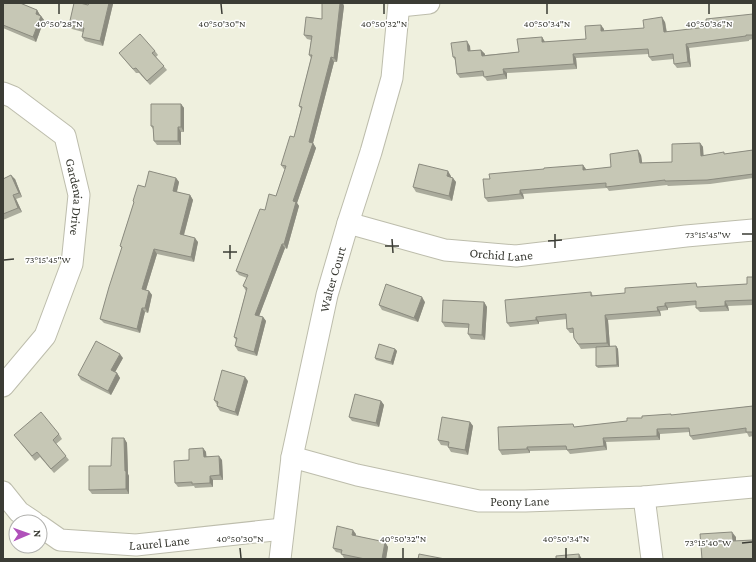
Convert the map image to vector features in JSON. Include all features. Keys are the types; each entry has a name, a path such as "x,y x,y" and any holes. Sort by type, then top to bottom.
{"street":[{"path":"400,4 429,3"},
{"name":"Walter Court","path":"280,559 292,457 327,295 348,223 372,152 392,78 400,4"},
{"name":"Gardenia Drive","path":"3,93 13,97 65,136 79,194 72,264 45,336 3,386"},
{"name":"Orchid Lane","path":"348,223 445,250 516,256 686,236 753,230"},
{"name":"Peony Lane","path":"292,457 357,475 478,501 644,497 753,487"},
{"path":"3,492 22,514"},
{"path":"644,497 652,559"},
{"name":"Laurel Lane","path":"48,532 60,540 136,545 283,529"}],"building":[{"path":"3,3 20,3 37,10 36,14 41,16 33,37 3,25"},
{"path":"74,3 88,5 89,3 109,3 100,41 82,37 84,28 69,25"},
{"path":"322,3 340,3 334,58 331,57 309,142 313,143 293,201 296,202 284,244 282,244 255,315 263,317 254,352 235,346 237,338 234,337 247,288 243,286 248,275 236,271 260,209 265,210 269,194 276,196 286,166 281,165 290,136 294,137 302,107 299,106 312,55 309,55 312,36 304,35 306,17 322,19"},
{"path":"753,14 753,35 686,44 688,62 674,64 673,54 649,57 648,49 573,54 574,64 503,69 504,74 484,77 483,71 457,74 455,57 453,57 451,43 467,41 468,51 481,50 482,56 519,52 517,39 542,37 542,42 586,39 585,26 601,25 601,31 644,28 643,20 662,17 664,32 707,27 706,19"},
{"path":"140,34 155,51 152,53 164,66 147,81 136,68 133,69 119,53"},
{"path":"151,104 181,104 181,127 178,127 178,141 154,141 153,126 151,126"},
{"path":"700,143 701,156 724,152 724,154 753,150 753,174 707,180 665,180 606,187 606,183 520,190 520,194 485,198 483,179 490,179 489,174 583,165 583,170 611,167 610,154 638,150 640,163 672,162 672,144"},
{"path":"419,164 448,171 447,176 453,178 449,196 413,187"},
{"path":"149,171 176,178 173,191 190,195 180,234 195,238 191,257 154,249 142,289 149,291 145,308 142,308 137,329 100,319 122,247 120,246 138,185 145,187"},
{"path":"11,175 19,193 13,195 18,208 3,214 3,179"},
{"path":"747,277 753,277 753,300 725,301 725,306 696,308 696,301 665,303 665,306 657,307 658,311 605,315 607,343 578,344 574,338 573,328 567,329 566,314 536,317 536,320 507,323 505,300 591,292 591,296 625,293 625,288 696,283 697,287 747,284"},
{"path":"386,284 422,297 414,318 379,305"},
{"path":"443,300 484,302 482,335 468,334 469,324 442,322"},
{"path":"96,341 120,354 111,370 117,373 108,391 78,375"},
{"path":"379,344 395,349 391,362 375,358"},
{"path":"616,346 617,365 596,366 596,347"},
{"path":"222,370 245,377 235,412 217,406 218,402 214,400"},
{"path":"355,394 381,401 376,423 349,417"},
{"path":"753,406 753,432 746,432 746,428 690,436 689,428 657,429 657,436 603,438 604,446 567,450 566,446 527,447 527,449 499,450 498,427 573,424 574,427 627,421 627,418 642,418 642,416 671,415"},
{"path":"41,412 59,434 53,440 66,456 51,469 37,452 32,456 14,435"},
{"path":"442,417 470,422 465,450 448,447 449,442 438,440"},
{"path":"112,438 124,438 126,489 89,490 89,466 111,466"},
{"path":"203,448 204,457 219,456 220,475 210,476 210,483 175,483 174,461 189,460 189,449"},
{"path":"337,526 353,530 352,535 385,542 382,559 365,559 341,554 342,550 333,548"},
{"path":"732,532 733,541 753,540 753,559 702,559 700,534"},
{"path":"419,554 445,559 418,559"},
{"path":"579,554 579,559 556,559 556,556"}]}
